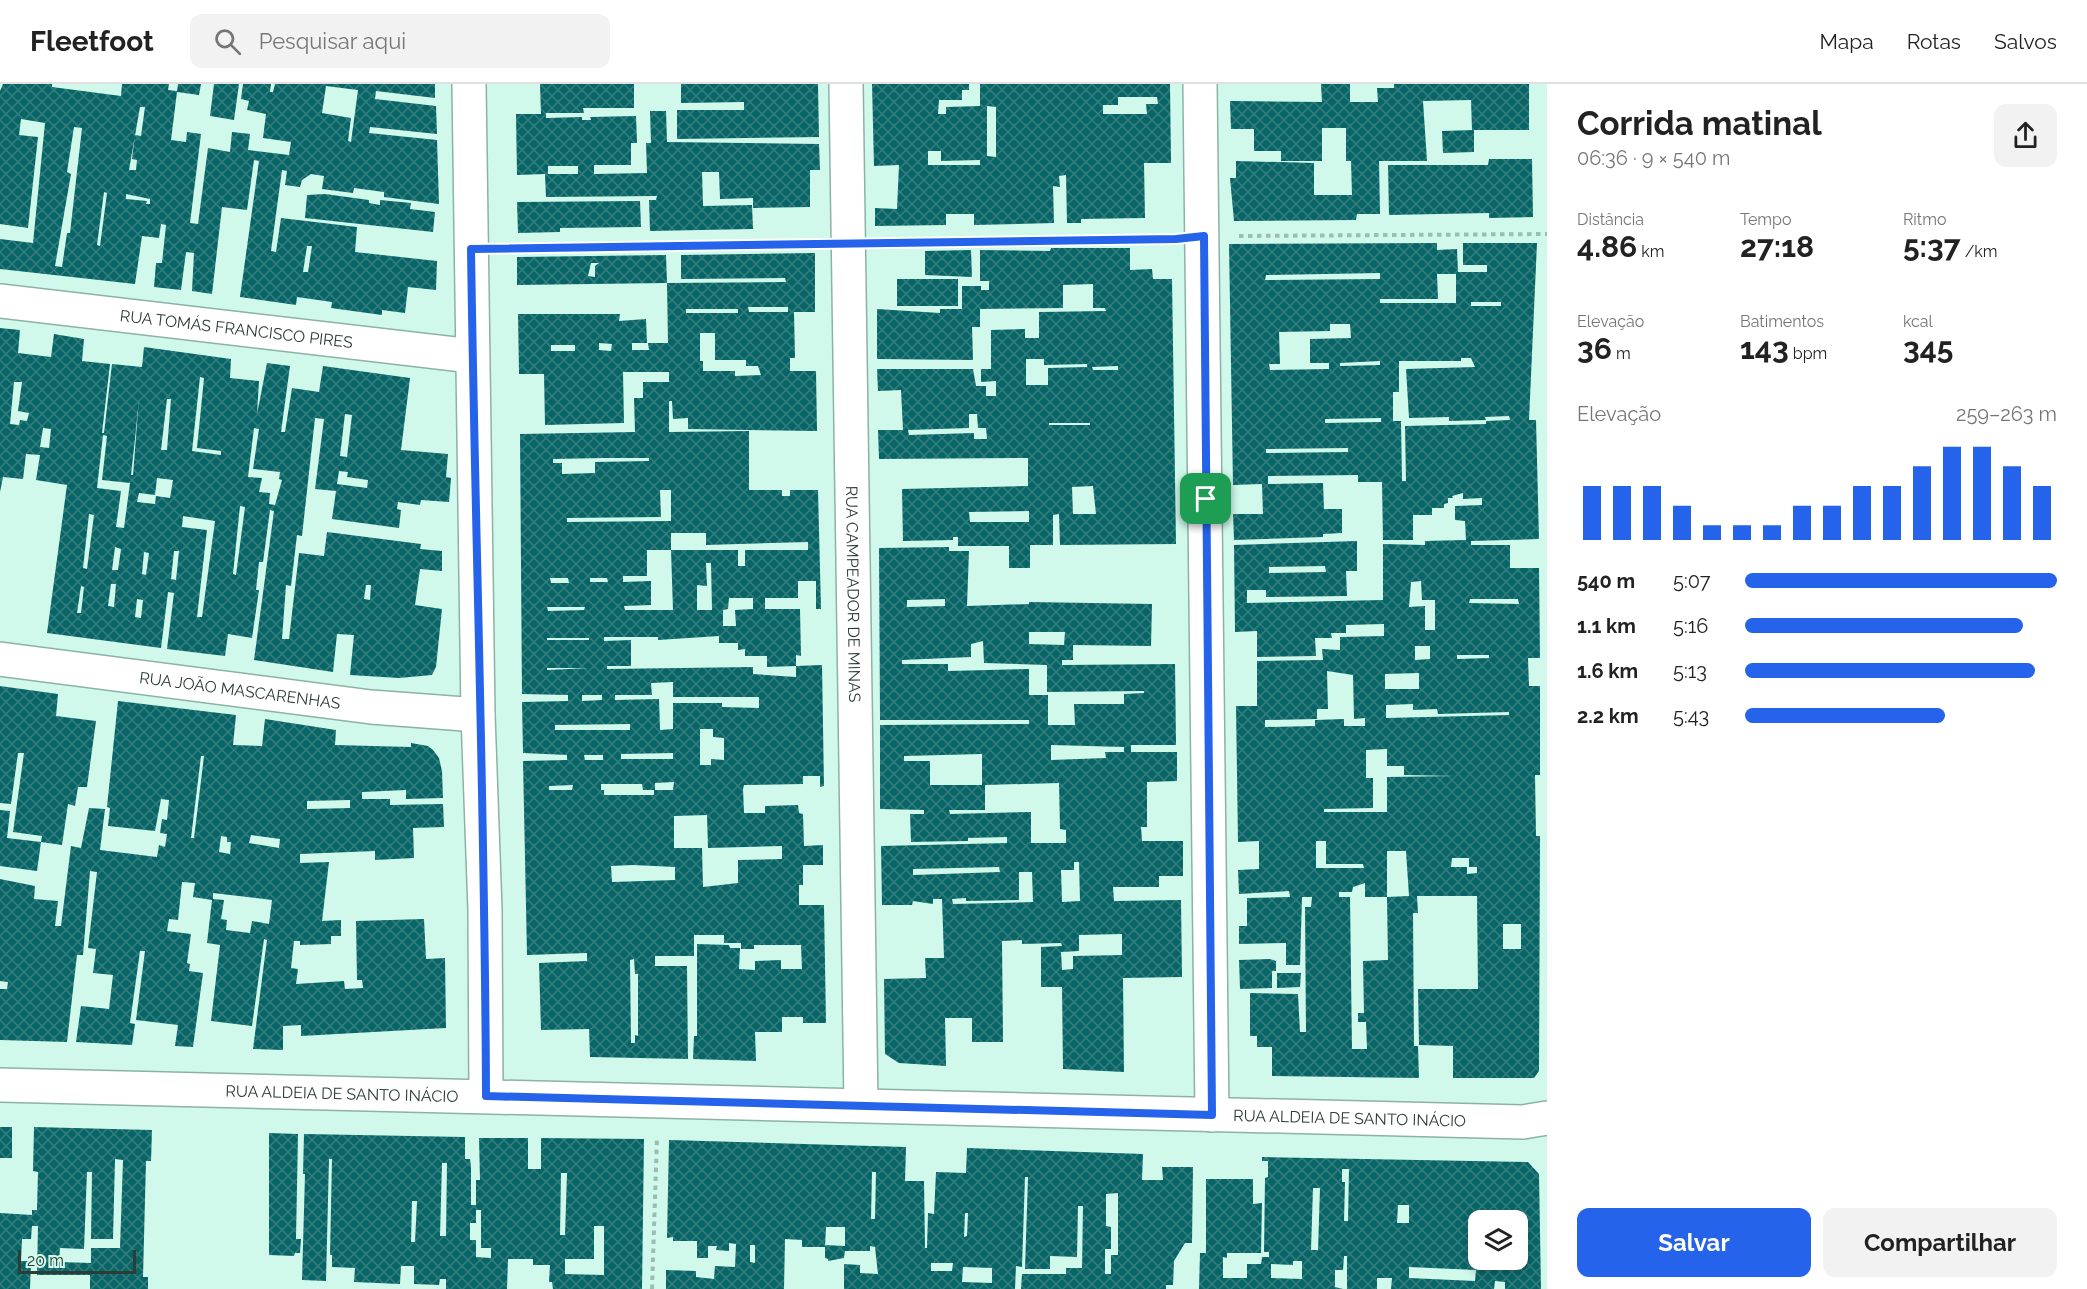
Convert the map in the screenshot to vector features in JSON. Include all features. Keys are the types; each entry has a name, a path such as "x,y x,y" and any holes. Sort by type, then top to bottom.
{"street":[{"path":"469,84 478,715 485,910 486,1096"},
{"name":"RUA CAMPEADOR DE MINAS","path":"846,84 861,1105"},
{"path":"1200,84 1204,236 1212,1115"},
{"name":"RUA TOMÁS FRANCISCO PIRES","path":"0,301 472,356"},
{"name":"RUA JOÃO MASCARENHAS","path":"0,659 360,705 478,715"},
{"name":"RUA ALDEIA DE SANTO INÁCIO","path":"0,1085 1523,1122 1547,1118"}],"path":[{"path":"471,249 1176,239 1204,236 1547,234"},
{"path":"652,1289 658,1100"}],"building":[{"path":"3,84 52,84 52,87 121,96 122,84 169,84 168,90 177,91 178,84 201,84 199,95 177,92 171,140 186,142 187,132 201,134 190,223 198,224 208,148 230,152 232,132 250,134 248,150 289,155 291,142 263,138 266,114 247,110 249,101 241,99 243,84 271,84 270,92 273,92 275,84 435,84 435,98 376,91 375,99 436,106 437,134 370,127 369,133 437,140 439,204 384,197 384,192 354,188 353,193 322,189 324,176 311,174 302,180 300,187 285,185 287,171 282,170 271,251 276,252 281,218 357,227 355,252 437,261 436,290 408,287 405,313 382,310 382,315 331,308 332,302 297,297 296,305 240,297 259,161 254,160 247,210 222,207 212,294 192,291 194,253 186,252 181,290 154,287 156,263 162,263 166,225 161,224 159,238 142,236 135,284 0,269 0,239 33,243 45,123 21,119 19,135 38,137 28,228 0,224 0,91","holes":["326,86 358,90 351,142 348,141 351,118 322,113","140,107 145,107 141,136 135,135","74,127 82,128 70,233 67,233 62,267 55,266 71,174 67,172","135,137 132,159 137,160 136,170 129,170","104,192 107,193 100,246 97,245","126,194 150,199 150,204 146,204 147,201 126,199","307,246 312,246 308,272 303,272"]},
{"path":"214,84 239,84 234,120 210,116"},
{"path":"540,84 634,84 634,108 583,108 584,113 546,113 546,118 582,117 582,120 591,120 590,117 636,116 637,143 631,143 631,165 594,165 594,174 647,173 646,143 651,143 650,111 666,111 667,142 819,144 820,170 810,170 810,207 753,208 753,198 720,199 719,172 702,172 703,206 752,205 753,229 650,231 649,200 656,200 657,196 546,197 545,174 517,175 516,114 541,114","holes":["548,166 578,166 578,174 548,174"]},
{"path":"681,84 818,84 819,137 677,139 677,110 744,110 744,102 681,103"},
{"path":"872,84 969,84 969,90 962,90 962,100 939,100 938,114 946,114 946,107 980,106 980,84 1170,84 1171,163 1144,163 1145,218 1081,219 1081,223 1067,223 1066,175 1059,176 1060,187 1053,186 1054,223 974,225 974,214 946,214 946,225 875,226 875,208 897,209 899,165 874,166","holes":["1118,97 1157,97 1158,104 1146,104 1147,114 1103,114 1103,105 1118,105","987,106 996,107 996,157 987,156","928,151 941,151 941,161 980,160 980,165 928,165"]},
{"path":"1321,84 1350,84 1350,102 1378,102 1377,88 1394,88 1394,84 1529,84 1529,130 1472,130 1471,100 1423,101 1427,161 1379,161 1380,214 1357,214 1356,220 1234,221 1230,178 1236,178 1236,161 1314,163 1314,195 1352,195 1351,161 1346,161 1346,128 1322,128 1322,161 1281,161 1281,151 1254,151 1254,129 1231,129 1230,101 1322,102"},
{"path":"1474,130 1474,152 1443,153 1442,131"},
{"path":"1489,159 1532,159 1533,217 1489,218 1489,213 1389,215 1388,165 1488,165"},
{"path":"325,194 369,200 369,203 380,205 380,200 411,203 410,209 435,212 433,232 305,218 307,195"},
{"path":"640,201 641,227 560,228 560,232 518,233 517,202"},
{"path":"1437,243 1437,250 1457,249 1458,272 1487,272 1487,265 1463,265 1463,243 1537,243 1529,420 1536,420 1539,539 1471,541 1471,545 1510,545 1510,568 1539,568 1540,658 1528,658 1529,686 1540,686 1540,775 1535,775 1536,836 1540,836 1539,1071 1534,1078 1453,1078 1453,1046 1419,1045 1418,989 1478,989 1477,896 1417,896 1418,913 1413,913 1414,1046 1418,1046 1419,1078 1272,1076 1272,1047 1257,1047 1257,1036 1250,1036 1250,993 1298,994 1300,1032 1306,1032 1305,907 1311,907 1312,897 1302,897 1300,965 1286,965 1286,943 1239,944 1239,926 1247,926 1247,898 1290,897 1289,891 1239,894 1238,870 1259,869 1259,841 1238,842 1236,706 1257,706 1257,661 1323,660 1322,649 1340,650 1340,637 1384,636 1384,624 1346,625 1346,633 1331,633 1332,638 1315,638 1316,656 1257,657 1257,631 1235,632 1234,545 1357,541 1357,571 1346,571 1347,596 1266,597 1266,590 1247,590 1247,603 1383,600 1383,544 1425,545 1425,541 1466,540 1465,521 1455,520 1455,506 1482,505 1482,498 1463,499 1463,493 1452,496 1453,498 1448,498 1448,503 1444,504 1444,508 1432,508 1432,515 1413,515 1413,540 1383,540 1382,482 1358,482 1358,475 1268,476 1268,484 1323,483 1324,509 1342,509 1342,533 1323,534 1323,537 1234,540 1233,514 1263,514 1262,484 1233,485 1229,244","holes":["1380,273 1380,279 1265,280 1266,275","1437,274 1456,274 1456,303 1380,303 1380,299 1438,299","1471,302 1501,302 1501,306 1471,306","1330,324 1350,324 1351,338 1310,339 1310,363 1329,363 1329,369 1270,370 1269,364 1280,364 1279,332 1330,331","1461,358 1471,358 1475,367 1406,369 1409,418 1449,417 1449,421 1486,420 1485,417 1509,416 1510,420 1486,421 1486,424 1405,426 1406,481 1402,481 1401,421 1393,421 1393,392 1399,392 1399,361 1461,361","1380,361 1380,365 1340,366 1340,363","1381,418 1381,422 1325,423 1325,419","1348,448 1348,452 1266,453 1266,449","1325,566 1326,572 1269,573 1269,567","1421,581 1422,600 1435,600 1435,630 1425,630 1425,606 1409,607 1411,582","1470,599 1518,599 1519,604 1469,603","1415,646 1430,646 1430,659 1415,660","1457,655 1489,655 1489,658 1457,659","1327,671 1353,675 1354,719 1365,718 1365,726 1344,726 1344,719 1315,720 1315,726 1265,727 1265,720 1317,719 1317,709 1328,709","1419,673 1419,689 1385,689 1385,674","1413,704 1413,710 1437,709 1438,714 1509,712 1509,715 1386,718 1386,705","1387,749 1387,766 1404,766 1404,775 1455,776 1387,777 1387,812 1324,812 1324,809 1373,808 1373,778 1366,778 1366,750","1316,841 1326,841 1326,864 1363,864 1364,868 1316,868","1387,851 1406,851 1409,896 1387,897","1452,858 1469,858 1469,867 1477,867 1477,873 1467,874 1467,867 1451,867","1365,883 1365,897 1387,897 1388,960 1363,961 1364,1013 1358,1013 1358,1022 1366,1022 1367,1049 1352,1049 1350,897 1339,897 1339,892 1352,892 1353,887","1503,924 1521,924 1521,949 1503,949"]},
{"path":"1051,248 1130,248 1130,270 1152,269 1153,279 1172,279 1176,544 1060,545 1059,514 1053,515 1053,545 1030,545 1030,568 1009,568 1009,546 958,546 958,537 953,537 953,540 903,541 902,489 1028,486 1028,458 879,459 878,430 903,430 901,390 878,391 877,369 973,369 976,386 986,386 986,396 996,396 996,381 981,382 981,369 991,369 991,330 1025,329 1025,338 1039,338 1039,312 1106,311 1105,308 1093,308 1093,284 1063,285 1063,308 980,309 980,327 972,327 973,360 877,359 877,309 940,313 940,309 962,309 962,286 981,286 981,290 989,290 989,281 980,281 980,250 1050,251","holes":["1026,359 1044,359 1044,365 1087,364 1087,367 1048,368 1048,385 1026,385","1118,366 1118,370 1093,370 1092,367","969,414 977,414 978,428 986,428 987,439 974,439 974,433 909,435 908,430 969,428","1049,423 1090,423 1090,425 1049,425","1093,486 1096,514 1073,514 1072,487","1029,511 1029,522 970,522 969,512"]},
{"path":"971,250 972,277 925,275 925,251"},
{"path":"815,253 815,312 794,312 795,358 790,358 790,371 816,371 817,431 688,429 688,418 673,419 672,401 669,401 669,432 749,431 749,490 782,490 782,496 790,496 790,490 818,490 821,609 816,609 816,581 798,581 798,598 765,598 765,609 800,609 801,656 796,655 796,666 822,665 824,786 820,787 820,776 803,776 803,784 744,785 744,813 765,813 765,806 798,805 799,813 803,814 804,846 823,845 823,865 803,865 803,885 799,885 799,905 824,905 826,1023 803,1023 803,1017 782,1017 782,1032 755,1032 756,1061 693,1059 694,1036 697,1036 697,944 729,945 730,948 740,948 739,969 755,970 755,961 781,960 781,969 802,969 801,945 754,945 754,949 741,949 741,943 724,943 724,935 694,935 694,956 655,956 655,966 687,966 688,1059 590,1057 589,1029 541,1030 539,963 587,961 587,953 527,955 523,761 567,760 567,755 523,753 522,702 568,701 568,695 522,694 520,434 635,432 634,398 643,398 643,382 669,382 669,372 623,372 624,423 545,425 544,374 519,374 518,314 620,314 619,321 646,319 647,343 632,343 632,350 649,350 648,343 668,343 667,283 786,282 785,278 681,279 681,255","holes":["748,307 788,307 788,312 749,312","686,309 738,309 738,313 686,313","700,333 715,333 715,360 746,360 746,366 758,366 761,375 735,376 735,371 703,371 703,361 700,361","599,343 612,344 611,351 599,350","551,345 575,345 575,351 551,351","649,458 649,461 595,462 595,473 562,474 562,463 553,463 553,459","660,490 671,490 671,521 567,522 567,518 661,517","671,533 706,533 706,545 808,542 808,550 745,550 745,566 738,566 738,550 671,550","647,550 671,550 673,610 625,610 624,606 651,605 651,581 623,582 623,576 647,576","706,563 711,563 712,610 697,610 697,585 707,586","550,578 568,578 569,583 551,583","590,578 607,578 608,582 590,582","729,598 753,598 753,609 735,610 736,626 723,626 723,610 728,609","547,607 585,607 584,610 548,611","719,636 719,643 738,643 738,650 745,649 745,656 767,656 767,667 796,666 796,677 753,674 753,667 607,669 607,666 631,666 631,640 604,641 604,637 658,637 658,640","547,638 589,638 589,640 547,640","547,668 589,668 547,670","673,682 673,697 759,697 759,708 722,707 722,703 673,703 673,729 660,730 659,699 615,700 615,695 652,695 651,683","582,695 602,695 602,700 582,701","630,724 630,730 555,730 555,725","700,729 713,729 713,737 724,738 724,760 711,759 711,765 700,765","673,753 673,759 621,759 621,754","584,755 603,755 603,760 585,760","674,782 673,790 655,790 655,783","601,784 642,784 643,790 654,790 654,795 604,795 604,790 601,790","573,785 572,790 549,790 549,786","707,815 708,848 782,846 782,859 738,860 738,883 703,887 702,848 674,848 674,816","611,866 675,867 675,880 612,882","634,959 635,974 638,974 638,1036 635,1035 635,1043 631,1043 630,960"]},
{"path":"666,255 667,283 517,285 517,257","holes":["591,263 599,263 595,266 595,277 588,276"]},
{"path":"897,279 958,279 958,306 897,306"},
{"path":"0,328 20,330 18,353 51,357 54,334 84,339 82,361 110,364 102,433 104,433 112,364 142,367 144,347 231,359 230,378 259,381 257,414 267,363 290,366 281,432 285,432 292,388 319,392 323,366 410,378 401,450 448,454 446,477 451,478 449,502 421,500 420,505 398,502 397,509 401,510 399,528 332,519 336,491 315,489 324,419 315,418 302,536 297,535 291,586 286,585 282,639 289,639 299,553 324,556 327,532 421,544 420,549 442,551 442,571 420,569 415,605 442,609 436,667 432,675 399,678 350,675 354,635 337,634 333,672 254,660 274,511 270,510 263,562 259,562 256,590 259,590 252,638 228,634 225,656 167,649 174,593 168,592 161,648 47,633 67,485 36,480 40,455 26,454 23,479 3,477 0,492","holes":["200,377 204,378 197,448 221,451 221,455 192,451","14,382 22,382 18,411 29,413 27,421 20,420 19,425 10,424","139,398 133,475 131,475","167,399 171,399 167,450 161,450","345,414 352,415 347,457 340,456","43,428 51,429 49,448 40,447","254,428 259,429 253,469 280,472 279,479 282,480 275,505 269,504 270,493 259,492 262,478 248,477","103,435 107,436 102,480 130,483 124,528 116,527 121,491 97,488","339,471 348,472 347,477 368,480 367,488 337,484","157,478 173,480 170,498 156,496 155,504 137,502 139,493 155,495","240,506 245,507 236,575 233,574","89,514 94,515 87,569 83,568","183,516 215,521 202,617 197,617 207,530 182,527","115,547 121,549 118,570 112,570","174,551 179,551 176,580 171,579","144,552 149,553 146,575 142,574","111,584 116,584 114,607 108,606","366,585 371,585 370,600 364,599","81,586 84,587 81,613 77,613","137,599 143,600 141,618 135,617"]},
{"path":"949,547 949,551 969,551 967,606 1029,604 1029,602 1152,604 1151,646 1073,645 1073,660 1062,660 1062,665 1175,664 1176,745 1131,745 1131,752 1177,752 1177,781 1147,782 1147,827 1141,827 1142,841 1183,841 1183,876 1159,876 1159,887 1113,887 1114,901 1181,900 1182,977 1123,978 1124,1072 1063,1069 1062,987 1041,987 1041,947 1062,946 1061,943 1022,944 1022,940 1002,941 1003,1042 972,1042 972,1018 945,1018 946,1066 899,1063 885,1054 884,979 926,978 925,958 944,958 942,899 933,899 933,904 913,901 912,905 882,905 881,846 1007,843 1007,837 968,838 968,841 911,842 910,814 924,814 924,810 880,809 880,725 1029,724 1029,720 880,720 879,548","holes":["945,599 945,606 907,607 907,600","1029,632 1065,632 1064,645 1029,644","983,641 984,663 1047,665 1047,692 1144,691 1144,693 1124,694 1124,704 1074,704 1075,725 1048,725 1048,695 1029,695 1029,669 948,671 948,664 902,664 902,660 971,657 971,644","1051,745 1124,747 1124,752 1105,752 1106,758 1051,760","982,754 982,785 930,785 930,761 904,761 904,756","1059,783 1060,829 1066,830 1066,843 1031,843 1031,812 950,814 949,810 985,810 985,785","1074,862 1079,862 1080,901 1062,902 1061,870 1074,870","999,867 1000,872 913,875 913,869","1019,872 1032,872 1033,902 953,904 952,899 966,898 966,901 1019,900","1122,934 1122,955 1073,956 1073,969 1062,970 1061,952 1079,951 1079,935"]},
{"path":"0,686 58,694 56,716 96,721 87,787 78,787 75,806 68,804 62,845 41,842 42,836 13,832 24,753 18,753 11,804 0,803"},
{"path":"118,701 236,715 233,745 262,746 265,719 336,730 335,745 411,747 411,743 428,746 439,758 443,798 406,799 406,790 362,792 362,799 390,799 390,805 443,804 444,827 413,828 414,858 375,860 375,851 300,854 300,863 329,862 322,921 341,920 341,936 331,936 331,944 300,945 300,941 294,941 291,968 298,969 296,984 344,981 345,989 363,988 362,980 357,980 356,921 424,919 426,959 445,958 446,1028 301,1036 301,1025 283,1026 283,1050 253,1049 267,940 264,939 252,1026 211,1021 220,945 207,943 212,900 193,897 195,883 182,882 178,920 169,919 167,931 191,934 187,963 190,964 189,971 203,973 193,1047 175,1046 178,1025 136,1020 145,951 140,951 130,1023 135,1024 132,1045 76,1042 81,1006 109,1009 113,975 93,973 96,949 88,948 97,872 90,871 83,955 77,955 67,1042 0,1040 0,989 7,989 8,982 0,981 0,879 35,886 34,899 58,901 55,926 61,926 71,846 81,848 89,808 105,809 100,850 157,857 159,845 165,847 167,834 160,833 162,819 167,820 169,800 161,799 155,831 108,826 110,808 107,807","holes":["201,756 204,756 194,838 191,838","350,800 350,808 307,809 307,801","251,835 280,839 279,848 249,843","221,836 227,837 227,842 231,842 230,854 219,852","213,893 272,900 269,924 252,921 250,933 226,930 227,920 221,919 224,900 213,899"]},
{"path":"0,810 10,811 7,838 41,842 37,871 0,866"},
{"path":"1270,959 1276,961 1276,971 1272,971 1272,988 1240,989 1239,960"},
{"path":"1277,973 1301,973 1300,987 1277,988"},
{"path":"0,1127 12,1127 12,1158 0,1158"},
{"path":"34,1127 152,1130 151,1161 146,1161 143,1277 148,1277 148,1289 90,1289 90,1275 37,1275 38,1226 32,1226 31,1239 22,1239 21,1261 31,1261 30,1289 0,1289 0,1213 32,1215 32,1210 37,1210 38,1172 33,1171","holes":["115,1159 123,1160 120,1248 91,1248 91,1263 59,1262 60,1248 84,1249 87,1172 92,1172 91,1239 113,1239"]},
{"path":"269,1133 298,1134 296,1239 301,1239 300,1253 295,1253 294,1256 269,1255"},
{"path":"304,1134 465,1137 465,1159 470,1159 471,1167 471,1205 476,1205 476,1180 480,1180 479,1138 528,1138 528,1169 541,1169 541,1138 644,1139 642,1289 553,1289 552,1282 549,1282 550,1265 533,1265 533,1259 508,1259 507,1289 446,1289 446,1279 440,1279 439,1285 414,1284 414,1266 401,1266 400,1284 354,1282 355,1268 332,1267 332,1255 330,1255 332,1159 329,1159 326,1281 302,1280 305,1174 303,1174","holes":["442,1163 447,1163 446,1236 440,1236","561,1173 567,1173 565,1235 560,1235","412,1201 417,1201 415,1242 411,1242","476,1210 481,1210 481,1248 491,1248 491,1258 476,1257 476,1240 470,1240 470,1223 476,1223","594,1226 604,1226 604,1275 565,1274 565,1259 594,1259"]},
{"path":"669,1140 906,1147 905,1181 924,1181 925,1248 927,1248 928,1213 934,1214 936,1172 966,1173 967,1148 1143,1154 1142,1180 1163,1180 1162,1167 1193,1167 1192,1243 1185,1243 1174,1261 1173,1285 1166,1285 1166,1289 1021,1289 1022,1274 1066,1274 1066,1268 1082,1268 1083,1206 1078,1206 1077,1257 1050,1256 1050,1269 1025,1269 1028,1177 1025,1177 1022,1267 1016,1266 1015,1289 844,1289 844,1264 860,1265 860,1273 878,1274 875,1247 870,1246 870,1251 845,1251 844,1258 828,1261 825,1258 825,1247 802,1247 802,1240 785,1239 784,1289 666,1289 666,1270 696,1271 696,1277 714,1279 715,1266 735,1267 736,1244 729,1243 729,1251 716,1250 717,1246 708,1246 708,1258 697,1258 697,1241 673,1241 673,1237 667,1238","holes":["872,1172 876,1172 875,1219 871,1219","1118,1193 1118,1255 1111,1255 1111,1274 1105,1274 1105,1249 1111,1249 1111,1227 1106,1226 1106,1194","965,1213 968,1213 967,1236 964,1237","826,1227 845,1227 845,1246 825,1245","750,1245 755,1245 755,1263 750,1262","931,1263 953,1263 952,1271 931,1271","963,1267 992,1268 992,1283 962,1282"]},
{"path":"1262,1157 1528,1162 1539,1174 1541,1289 1505,1289 1505,1282 1495,1281 1494,1289 1391,1289 1392,1278 1377,1278 1377,1289 1347,1289 1347,1256 1344,1256 1343,1270 1335,1270 1335,1287 1343,1289 1199,1289 1200,1253 1206,1253 1206,1179 1253,1179 1253,1204 1262,1203 1261,1253 1227,1253 1227,1258 1223,1257 1223,1278 1247,1278 1247,1264 1261,1264 1262,1257 1269,1257 1269,1252 1264,1252 1265,1178 1268,1177 1268,1161 1262,1161","holes":["1342,1169 1349,1169 1348,1221 1344,1221 1345,1182 1342,1182","1313,1188 1320,1188 1318,1250 1311,1250","1398,1205 1409,1205 1409,1223 1397,1223","1293,1261 1302,1261 1302,1279 1271,1278 1271,1264 1293,1265"]}],"route":[{"path":"1204,236 1206,499 1212,1115 486,1096 485,910 478,715 471,249 1176,239 1204,236"}]}
